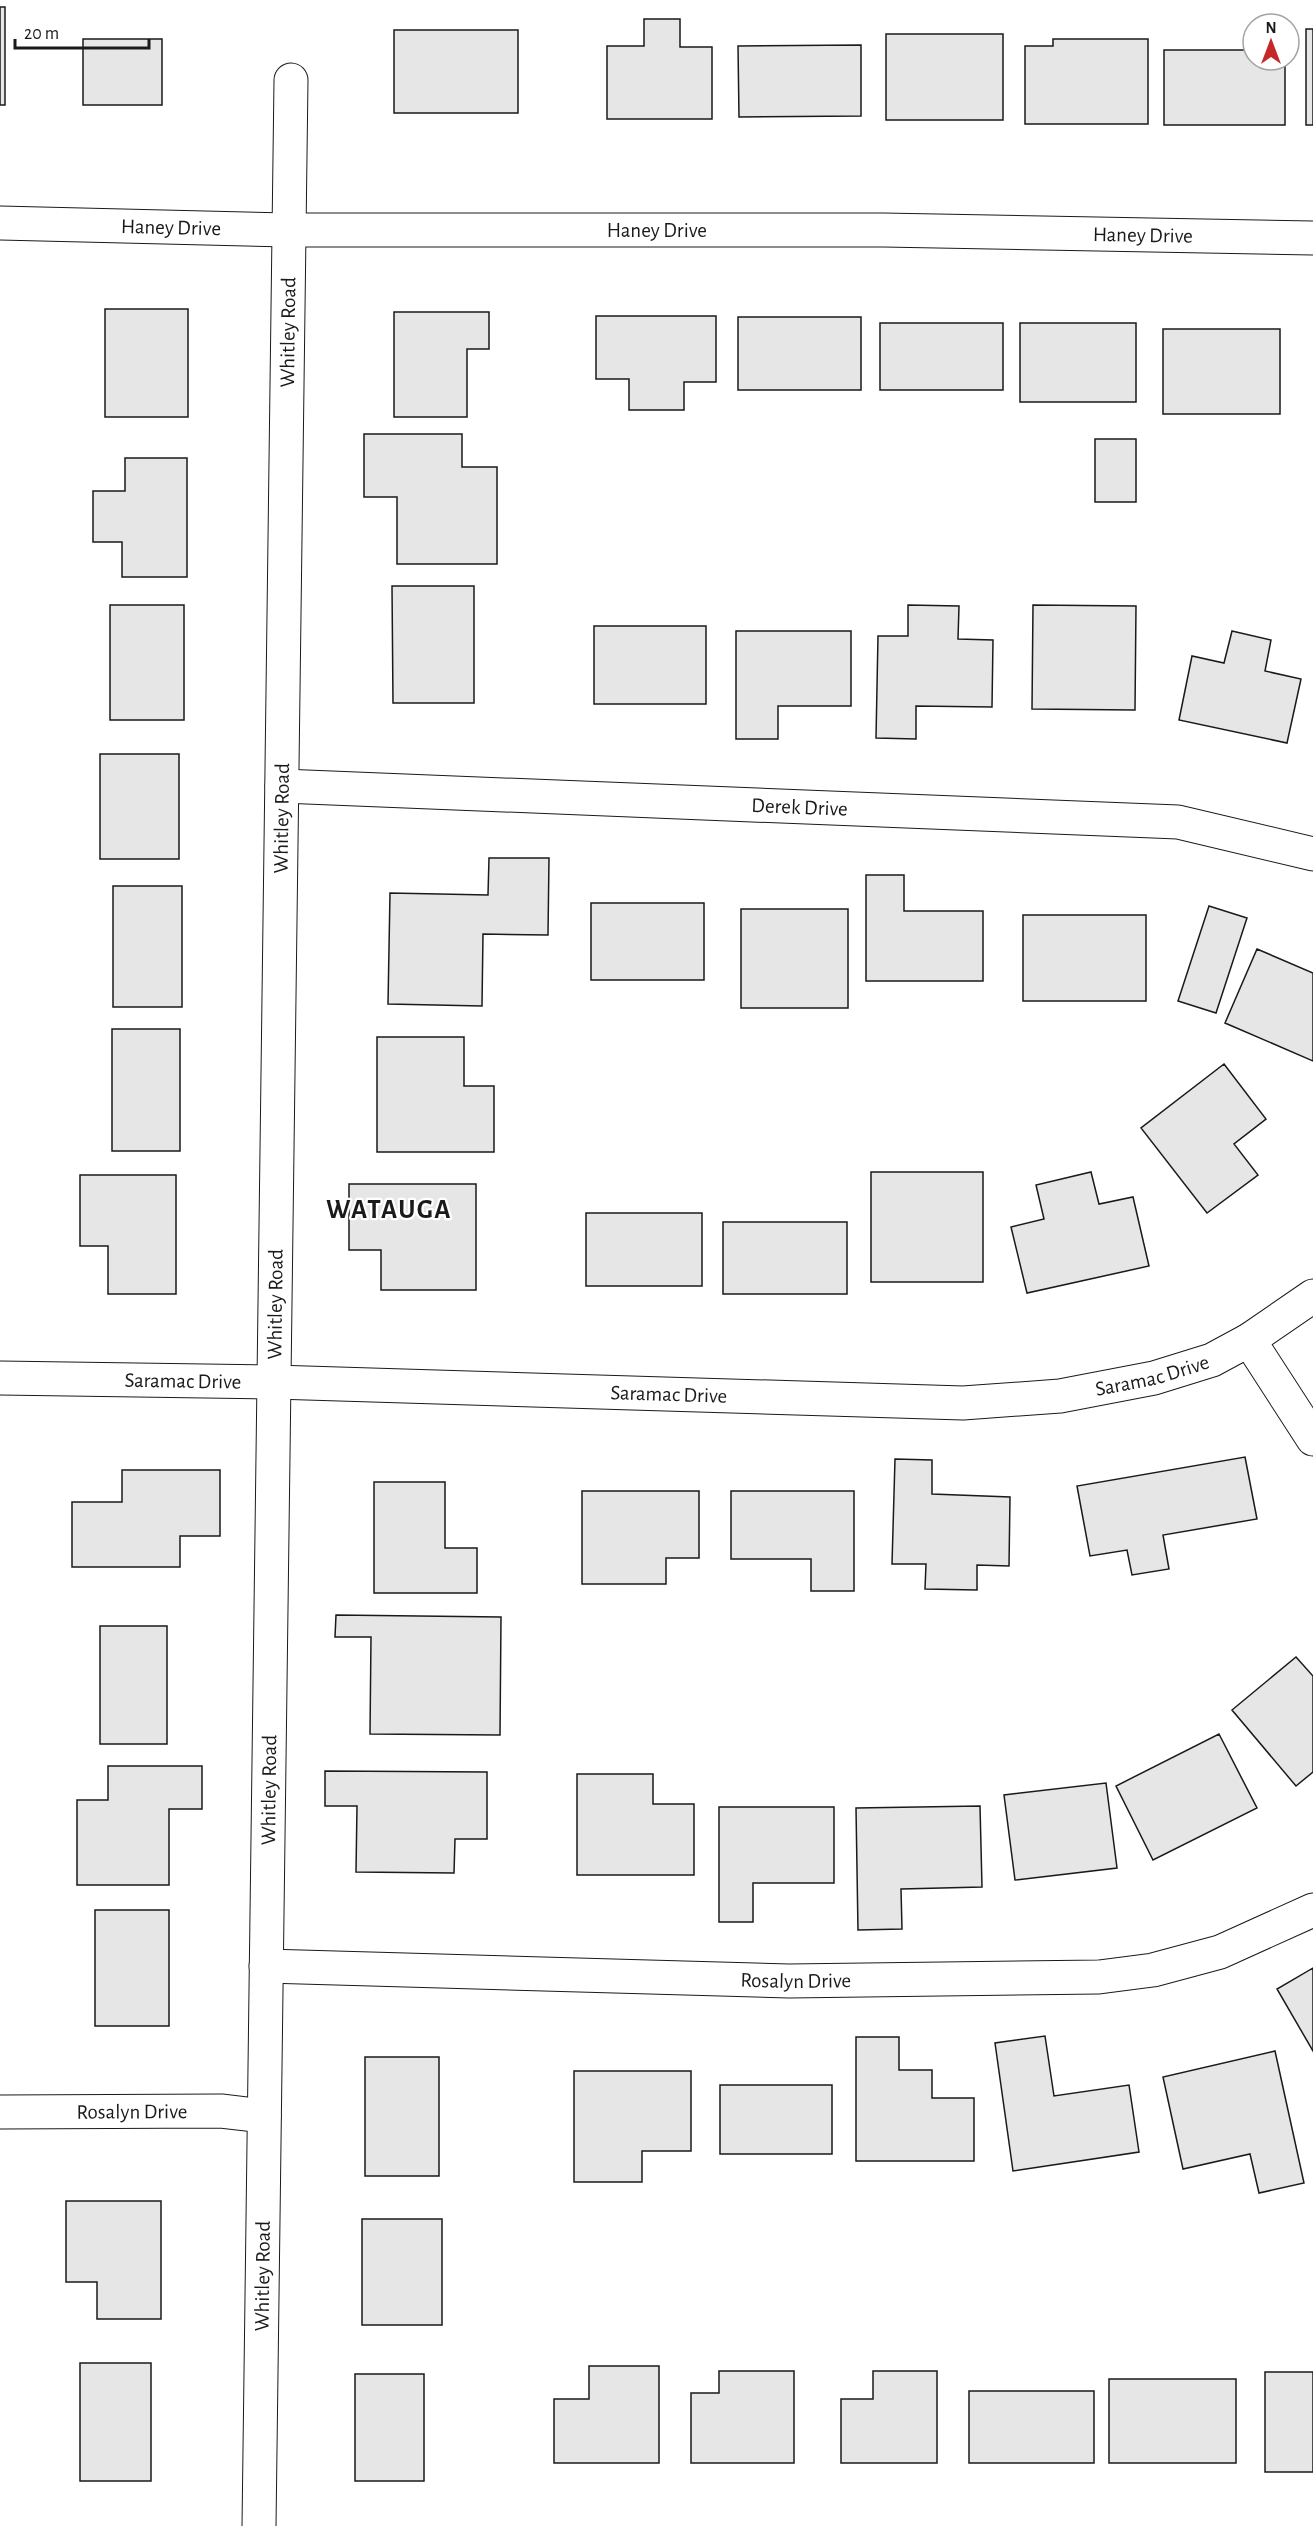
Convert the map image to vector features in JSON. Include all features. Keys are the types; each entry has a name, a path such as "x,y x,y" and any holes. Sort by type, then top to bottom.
{"street":[{"name":"Whitley Road","path":"259,2526 291,80"},
{"name":"Haney Drive","path":"0,223 289,230 883,230 1313,238"},
{"name":"Derek Drive","path":"282,786 1178,822 1313,855"},
{"name":"Saramac Drive","path":"0,1378 274,1382 963,1403 1060,1396 1154,1378 1212,1360 1249,1340 1313,1296"},
{"path":"1249,1340 1313,1439"},
{"name":"Rosalyn Drive","path":"266,1966 789,1981 1099,1977 1153,1970 1220,1952 1313,1910"},
{"name":"Rosalyn Drive","path":"0,2112 221,2111 264,2116"}],"building":[{"path":"0,7 5,7 5,105 0,105"},
{"path":"644,19 680,19 680,47 712,47 712,119 607,119 607,46 644,46"},
{"path":"1306,29 1313,29 1313,125 1306,125"},
{"path":"394,30 518,30 518,113 394,113"},
{"path":"886,34 1003,34 1003,120 886,120"},
{"path":"83,39 162,39 162,105 83,105"},
{"path":"1053,39 1148,39 1148,124 1025,124 1025,46 1053,46"},
{"path":"861,45 861,116 739,117 738,46"},
{"path":"1164,50 1241,50 1241,72 1285,72 1285,125 1164,125"},
{"path":"105,309 188,309 188,417 105,417"},
{"path":"394,312 489,312 489,349 467,349 467,417 394,417"},
{"path":"596,316 716,316 716,382 684,382 684,410 629,410 629,379 596,379"},
{"path":"738,317 861,317 861,390 738,390"},
{"path":"880,323 1003,323 1003,390 880,390"},
{"path":"1020,323 1136,323 1136,402 1020,402"},
{"path":"1163,329 1280,329 1280,414 1163,414"},
{"path":"364,434 462,434 462,467 497,467 497,564 397,564 397,497 364,497"},
{"path":"1095,439 1136,439 1136,502 1095,502"},
{"path":"125,458 187,458 187,577 122,577 122,542 93,542 93,491 125,491"},
{"path":"392,586 474,586 474,703 393,703"},
{"path":"110,605 184,605 184,720 110,720"},
{"path":"908,605 959,606 958,639 993,640 992,707 916,706 916,739 876,738 878,636 908,636"},
{"path":"1033,605 1136,606 1135,710 1032,709"},
{"path":"594,626 706,626 706,704 594,704"},
{"path":"736,631 851,631 851,706 778,706 778,739 736,739"},
{"path":"1232,631 1271,640 1265,671 1301,679 1287,743 1179,720 1192,656 1224,663"},
{"path":"100,754 179,754 179,859 100,859"},
{"path":"489,858 549,858 548,935 483,934 482,1006 388,1004 390,893 488,895"},
{"path":"866,875 904,875 904,911 983,911 983,981 866,981"},
{"path":"113,886 182,886 182,1007 113,1007"},
{"path":"591,903 704,903 704,980 591,980"},
{"path":"1209,906 1247,918 1216,1013 1178,1001"},
{"path":"741,909 848,909 848,1008 741,1008"},
{"path":"1023,915 1146,915 1146,1001 1023,1001"},
{"path":"1257,949 1313,973 1313,1061 1225,1023"},
{"path":"112,1029 180,1029 180,1151 112,1151"},
{"path":"377,1037 464,1037 464,1086 494,1086 494,1152 377,1152"},
{"path":"1224,1064 1266,1119 1234,1144 1258,1175 1207,1213 1141,1128"},
{"path":"871,1172 983,1172 983,1282 871,1282"},
{"path":"1091,1172 1099,1204 1133,1197 1149,1266 1027,1293 1011,1227 1044,1219 1036,1185"},
{"path":"80,1175 176,1175 176,1294 108,1294 108,1246 80,1246"},
{"path":"349,1184 476,1184 476,1290 381,1290 381,1250 349,1250"},
{"path":"586,1213 702,1213 702,1286 586,1286"},
{"path":"723,1222 847,1222 847,1294 723,1294"},
{"path":"1245,1457 1257,1519 1163,1535 1169,1569 1132,1575 1127,1550 1090,1556 1077,1486"},
{"path":"895,1459 932,1460 932,1494 1010,1497 1009,1566 977,1565 977,1590 925,1589 926,1564 892,1564"},
{"path":"122,1470 220,1470 220,1536 180,1536 180,1567 72,1567 72,1502 122,1502"},
{"path":"374,1482 445,1482 445,1548 477,1548 477,1593 374,1593"},
{"path":"582,1491 699,1491 699,1558 666,1558 666,1584 582,1584"},
{"path":"731,1491 854,1491 854,1591 811,1591 811,1559 731,1559"},
{"path":"336,1615 501,1617 500,1735 370,1734 371,1637 335,1637"},
{"path":"100,1626 167,1626 167,1744 100,1744"},
{"path":"1296,1657 1313,1676 1313,1772 1296,1786 1232,1710"},
{"path":"1219,1734 1257,1808 1153,1860 1116,1786"},
{"path":"108,1766 202,1766 202,1809 169,1809 169,1885 77,1885 77,1800 108,1800"},
{"path":"325,1771 487,1772 487,1839 455,1839 454,1873 356,1872 357,1806 325,1806"},
{"path":"577,1774 653,1774 653,1804 694,1804 694,1875 577,1875"},
{"path":"1106,1783 1117,1868 1015,1880 1004,1795"},
{"path":"980,1806 982,1887 901,1889 902,1929 858,1930 856,1808"},
{"path":"719,1807 834,1807 834,1883 753,1883 753,1922 719,1922"},
{"path":"95,1910 169,1910 169,2026 95,2026"},
{"path":"1313,1968 1313,2051 1277,1989"},
{"path":"1045,2036 1054,2096 1129,2085 1139,2152 1013,2171 995,2043"},
{"path":"856,2037 899,2037 899,2070 932,2070 932,2098 974,2098 974,2161 856,2161"},
{"path":"1275,2051 1304,2183 1259,2193 1250,2154 1183,2169 1163,2077"},
{"path":"365,2057 439,2057 439,2176 365,2176"},
{"path":"574,2071 691,2071 691,2151 642,2151 642,2182 574,2182"},
{"path":"720,2085 832,2085 832,2154 720,2154"},
{"path":"66,2201 161,2201 161,2319 97,2319 97,2282 66,2282"},
{"path":"362,2219 442,2219 442,2325 362,2325"},
{"path":"80,2363 151,2363 151,2481 80,2481"},
{"path":"589,2366 659,2366 659,2463 554,2463 554,2399 589,2399"},
{"path":"719,2371 794,2371 794,2463 691,2463 691,2393 719,2393"},
{"path":"873,2371 937,2371 937,2463 841,2463 841,2399 873,2399"},
{"path":"1265,2372 1313,2372 1313,2472 1265,2472"},
{"path":"355,2374 424,2374 424,2481 355,2481"},
{"path":"1109,2379 1236,2379 1236,2463 1109,2463"},
{"path":"969,2391 1094,2391 1094,2463 969,2463"}],"district":[{"name":"WATAUGA","path":"389,1209"}]}
